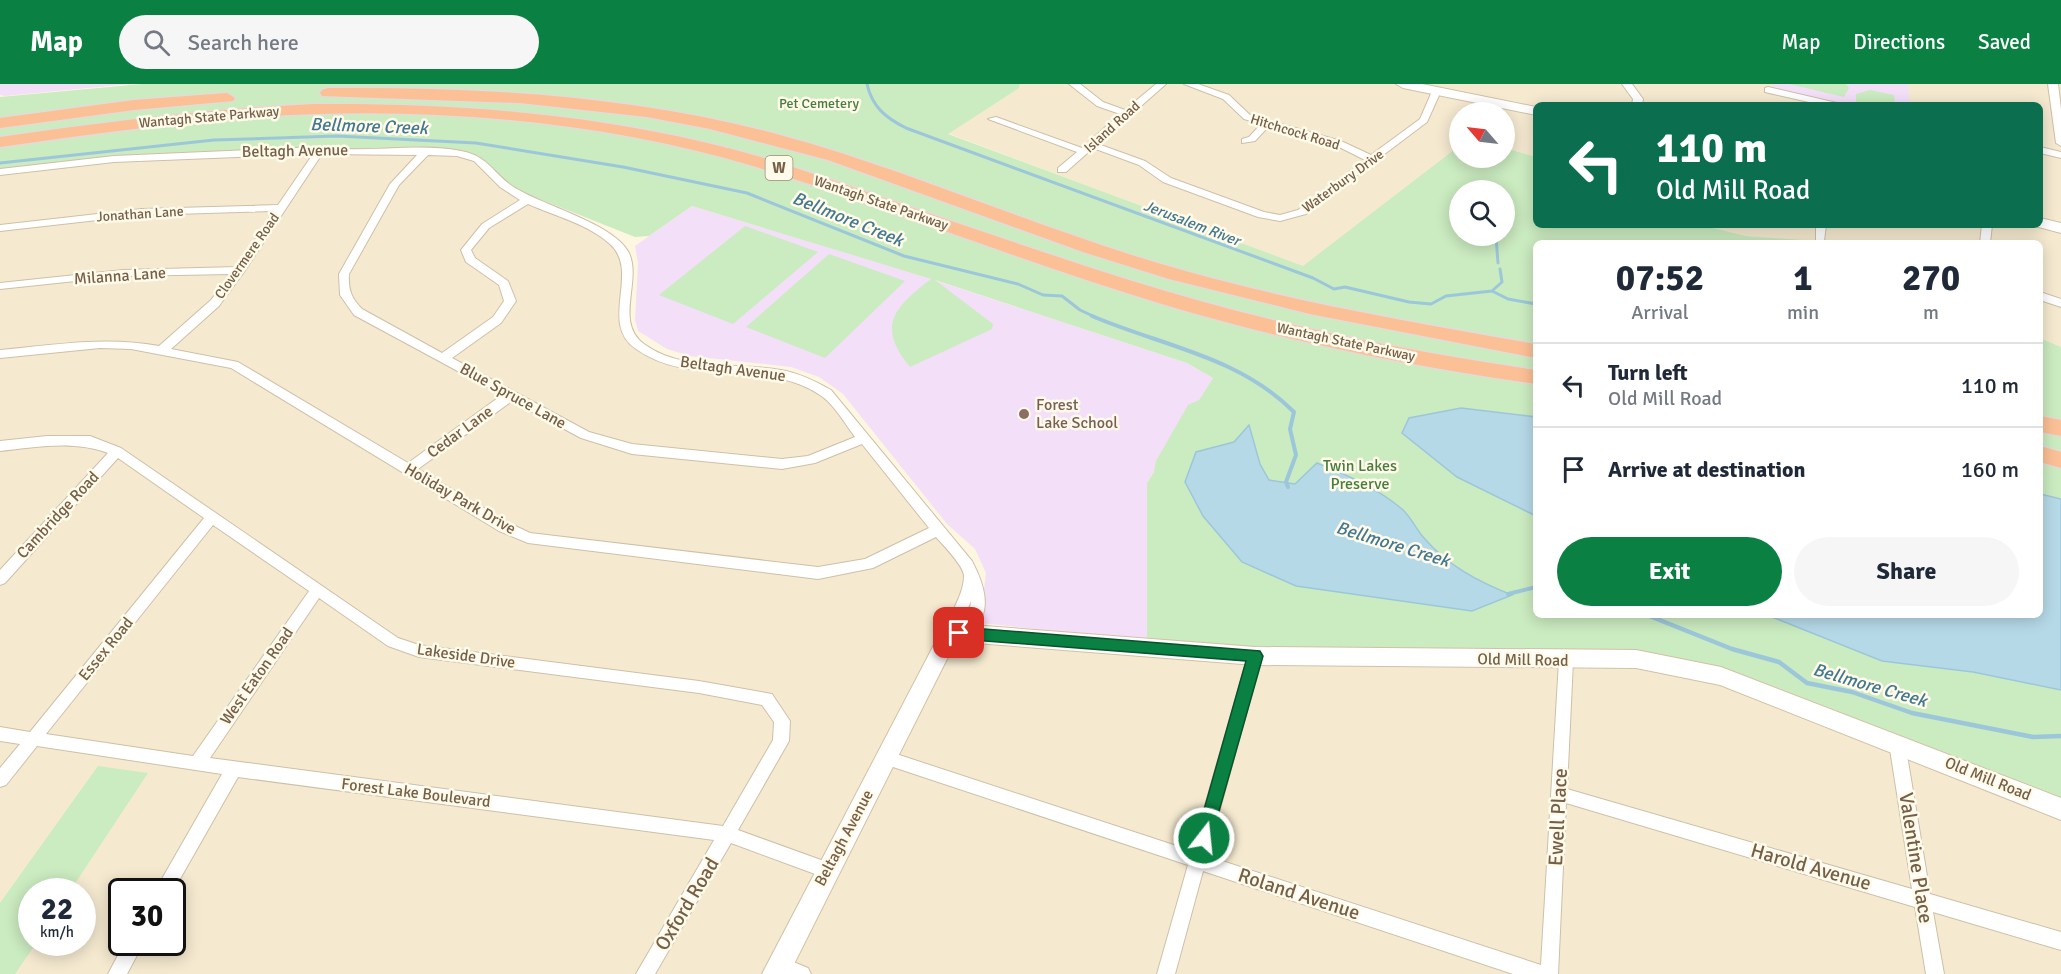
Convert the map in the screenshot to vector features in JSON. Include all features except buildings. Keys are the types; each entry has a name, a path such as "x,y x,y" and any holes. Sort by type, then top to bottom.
{"highway":[{"name":"Wantagh State Parkway","path":"0,123 134,105 291,94 411,92 588,103 750,133 834,156 1066,241 1175,275 1334,315 1533,350"},
{"name":"Wantagh State Parkway","path":"0,141 144,123 307,110 464,111 524,116 611,128 704,147 765,164 1124,286 1269,326 1473,368 1533,377"},
{"path":"2043,425 2061,428"},
{"path":"2043,455 2061,460"}],"street":[{"path":"1074,84 1100,104 1125,113"},
{"name":"Island Road","path":"1062,170 1089,149 1125,113 1161,84"},
{"name":"Hitchcock Road","path":"1189,84 1226,97 1242,115 1266,124 1338,143 1374,160"},
{"path":"1403,84 1533,110"},
{"path":"1627,84 1638,99 1638,102"},
{"path":"2054,84 2061,143"},
{"name":"Waterbury Drive","path":"993,119 1142,163 1167,180 1262,215 1280,218 1302,212 1374,160 1424,120 1436,91"},
{"path":"1768,91 1820,102"},
{"path":"1245,141 1252,139 1266,124"},
{"name":"Beltagh Avenue","path":"0,172 38,166 160,155 320,150 425,152 460,154 481,159 504,185 529,199 602,232 618,245 627,264 623,322 627,335 640,347 684,364 786,375 812,384 833,399 862,439 937,530 962,556 978,592 978,615 974,623 944,645 826,870 777,970"},
{"name":"Clovermere Road","path":"162,350 215,303 240,270 320,150"},
{"path":"2043,151 2061,155"},
{"name":"Blue Spruce Lane","path":"425,152 395,184 344,274 343,289 346,300 358,312 585,435 632,449 782,464 810,460 862,439"},
{"path":"443,358 497,320 510,301 504,283 470,260 466,250 471,240 490,222 529,199"},
{"name":"Jonathan Lane","path":"0,228 142,212 281,207"},
{"path":"2043,224 2061,228"},
{"path":"1820,239 1821,228"},
{"name":"Milanna Lane","path":"0,286 123,273 240,270"},
{"path":"2043,297 2061,303"},
{"name":"Holiday Park Drive","path":"0,354 100,344 131,345 234,365 504,526 528,538 559,544 818,573 868,564 937,530"},
{"name":"Cedar Lane","path":"409,469 511,395"},
{"name":"Lakeside Drive","path":"0,446 47,441 90,441 117,451 393,642 419,651 687,685 767,699 783,721 781,741 728,834"},
{"name":"Cambridge Road","path":"0,579 117,451"},
{"name":"Essex Road","path":"0,780 211,518"},
{"name":"West Eaton Road","path":"198,762 317,590"},
{"name":"Old Mill Road","path":"959,633 1255,656 1566,661 1636,659 1720,676 1897,743 2061,809"},
{"path":"1166,974 1255,656"},
{"name":"Ewell Place","path":"1549,974 1566,661"},
{"name":"Forest Lake Boulevard","path":"0,734 234,769 728,834 826,870"},
{"name":"Valentine Place","path":"1897,743 1935,974"},
{"name":"Roland Avenue","path":"886,758 1540,974"},
{"path":"171,878 234,769"},
{"name":"Harold Avenue","path":"1560,794 2061,941"},
{"name":"Oxford Road","path":"645,974 728,834"},
{"path":"117,974 127,956"},
{"path":"777,970 802,974"}],"shaded area":[{"path":"0,84 131,84 5,96 0,95"},
{"path":"1020,84 2061,84 2061,347 2043,339 2043,240 1788,240 1746,236 1713,228 2043,228 2043,102 1533,102 1533,156 1515,151 1515,102 1449,102 1449,154 1303,267 947,133 1019,88"},
{"path":"1773,84 1908,84 1910,102 1832,102 1773,89"},
{"path":"346,150 460,154 481,159 504,185 602,232 627,264 623,322 640,347 684,364 786,375 820,388 967,565 959,633 1566,661 1721,676 2061,809 2061,974 0,974 0,172 38,166"},
{"name":"Forest Lake School","path":"692,206 925,277 1187,363 1213,378 1147,483 1147,641 980,623 986,573 975,549 947,524 843,394 819,377 791,367 690,356 667,349 638,331 635,320 638,263 635,246"}],"green space":[{"name":"Twin Lakes Preserve","path":"142,84 1020,84 1019,88 948,134 1303,266 1449,154 1449,168 1515,168 1515,151 1533,156 1533,228 1713,228 1746,236 1803,240 1533,240 1533,618 2043,618 2043,339 2061,347 2061,804 1714,670 1206,649 1147,641 1147,483 1154,472 1156,461 1188,405 1199,400 1213,378 1187,363 935,280 993,324 992,329 910,367 899,352 894,339 892,328 894,317 908,298 931,279 692,206 649,236 635,237 504,185 481,159 460,154 160,155 0,172 0,97"},
{"path":"1789,84 1846,84 1849,88 1844,97"},
{"path":"1870,90 1894,95 1895,102 1856,102 1856,94"},
{"path":"745,226 818,252 733,324 659,295"},
{"path":"829,254 905,281 825,358 746,327"},
{"path":"98,766 148,773 79,878 18,878 18,956 27,956 15,974 0,974 0,903"}],"water":[{"path":"1461,408 1533,417 1533,515 1457,477 1402,433 1409,418"},
{"path":"1249,425 1260,464 1269,480 1295,484 1317,463 1350,477 1372,488 1402,509 1424,538 1443,557 1476,579 1512,595 1472,611 1296,586 1242,562 1203,516 1185,482 1196,452 1234,442"},
{"path":"2043,495 2061,499 2061,690 1973,672 1882,661 1774,618 2043,618"}],"waterway":[{"name":"Jerusalem River","path":"867,84 872,99 881,111 906,128 1313,278 1334,289 1345,287 1409,302 1431,304 1446,296 1492,291"},
{"name":"Bellmore Creek","path":"0,163 214,140 337,136 476,143 623,167 747,193 904,256 1018,284 1043,295 1062,296 1080,310 1095,317"},
{"path":"1497,246 1498,263"},
{"path":"1492,291 1502,282 1500,269"},
{"name":"Jerusalem River","path":"1492,291 1508,299 1533,303"},
{"name":"Bellmore Creek","path":"1092,316 1224,365 1272,393 1294,412 1290,429 1296,455 1286,482 1288,487"},
{"name":"Bellmore Creek","path":"1508,594 1533,588"},
{"name":"Bellmore Creek","path":"1654,618 1732,649 1779,662 1807,683 1852,692 1912,713 2033,737 2061,736"}],"place":[{"name":"Forest Lake School","path":"1024,414"}],"route":[{"path":"959,633 1255,656 1204,838"}],"park label":[{"name":"Pet Cemetery","path":"819,103"}]}
